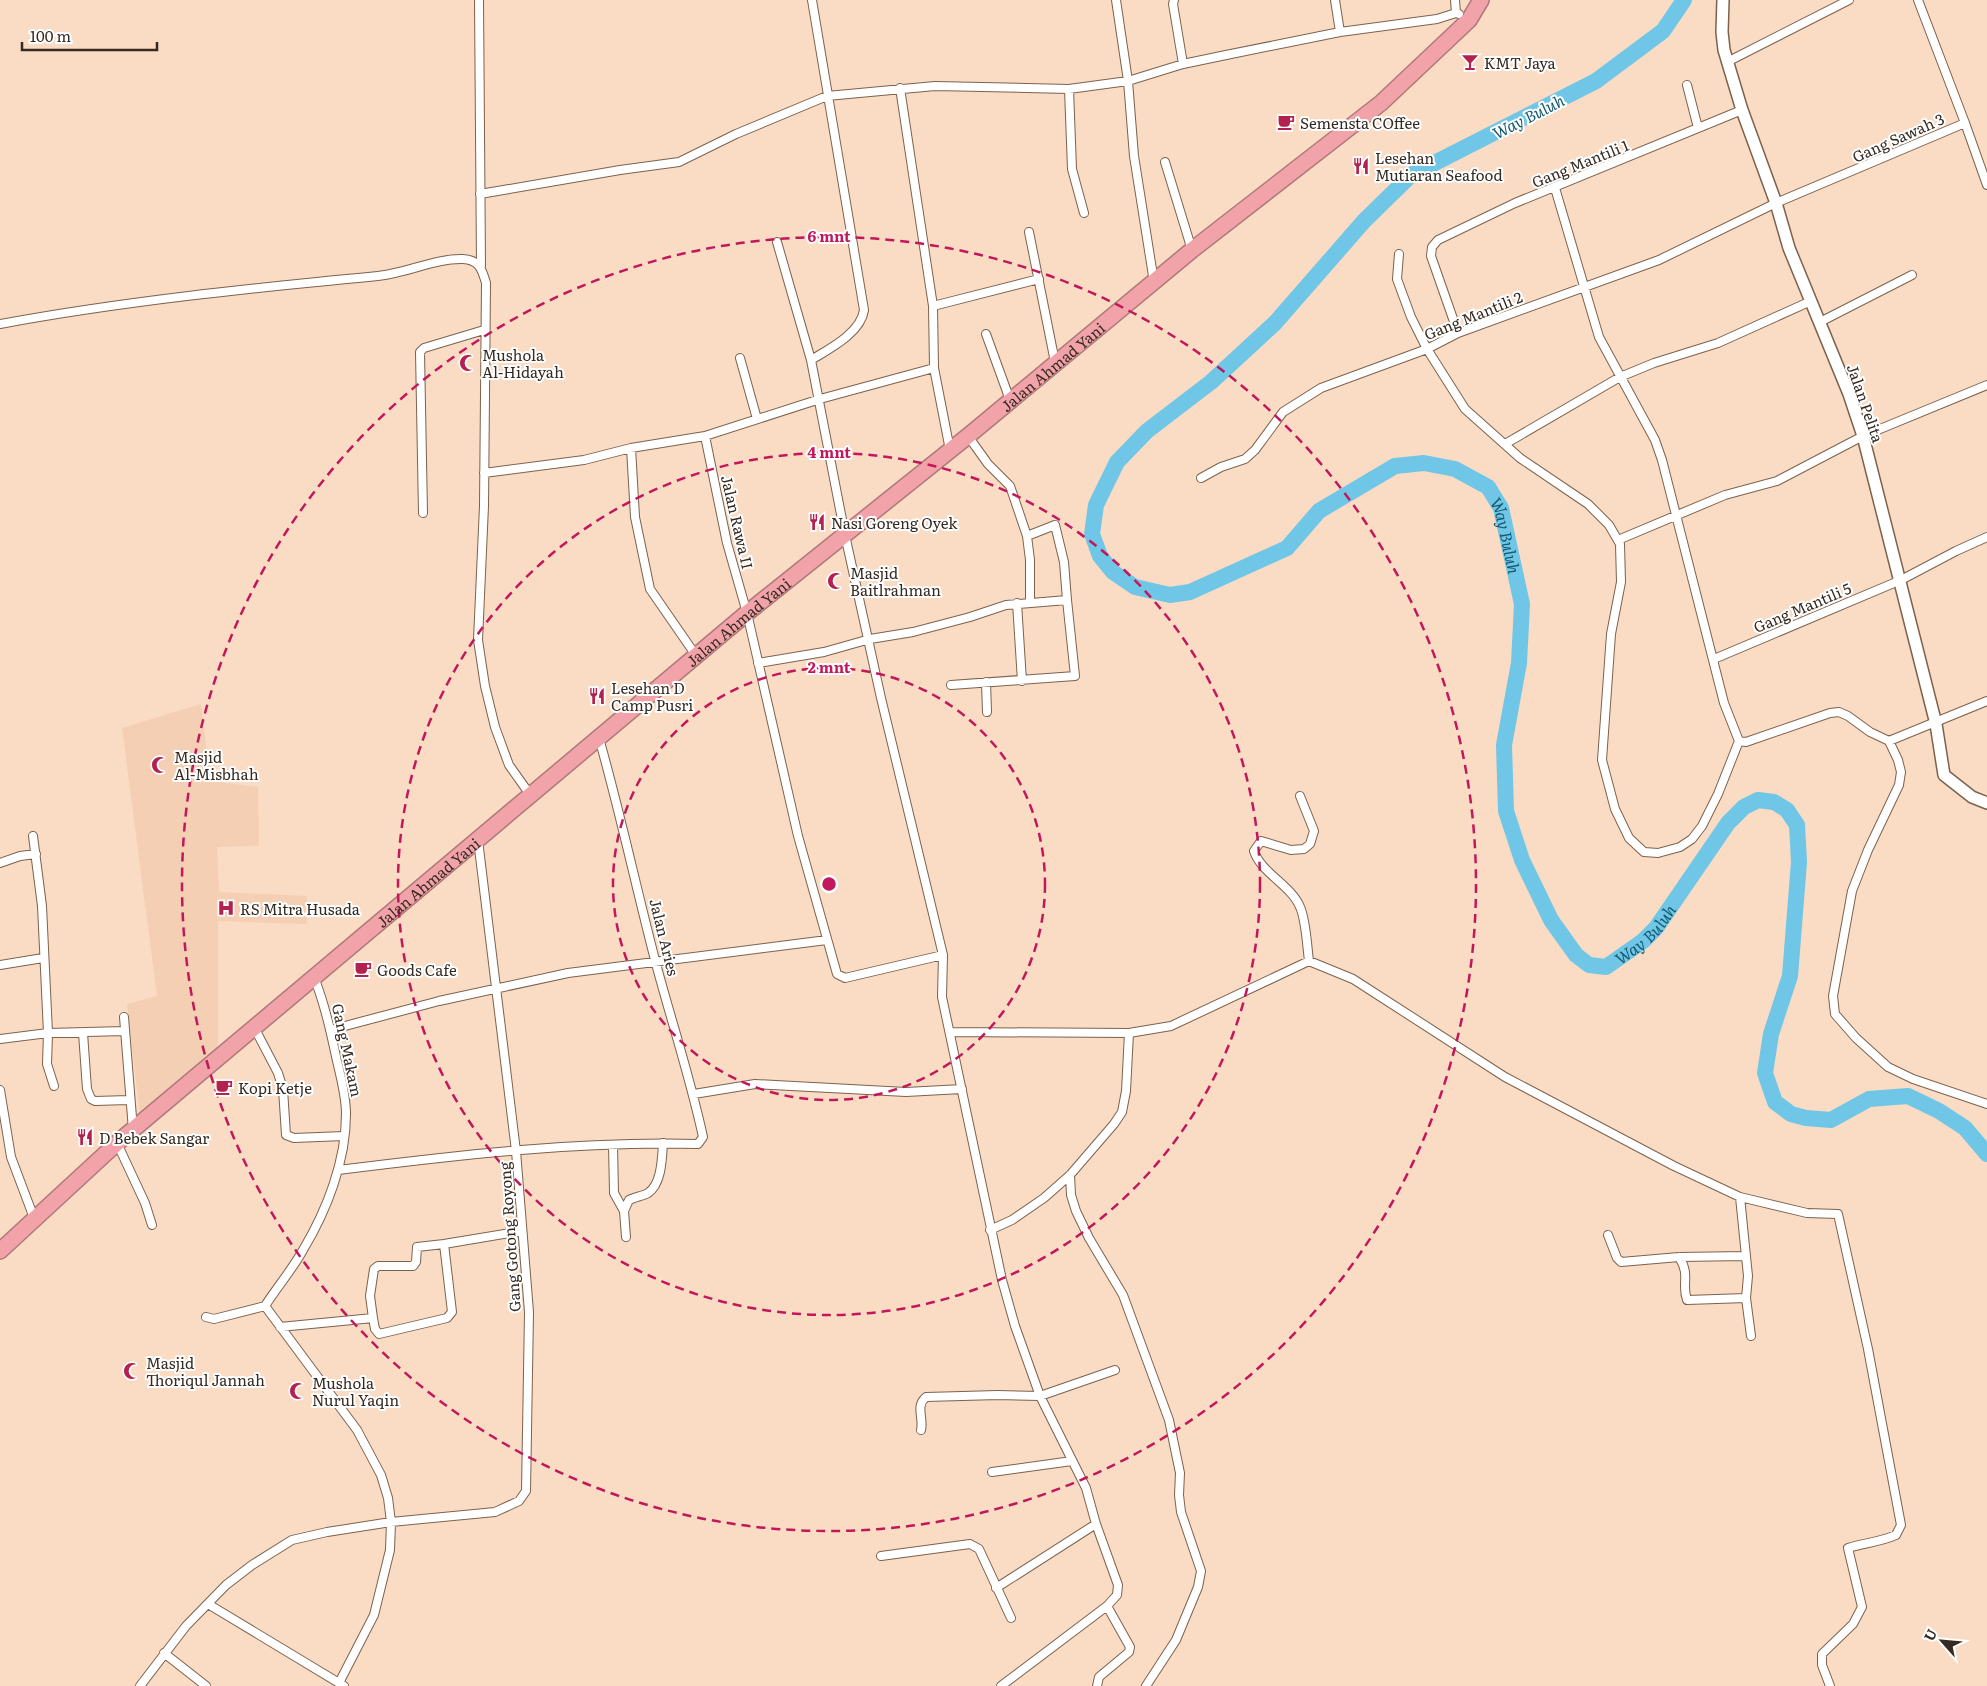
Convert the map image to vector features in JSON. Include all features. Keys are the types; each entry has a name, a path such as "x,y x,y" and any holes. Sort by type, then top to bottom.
{"highway":[{"name":"Jalan Ahmad Yani","path":"0,1251 117,1143 747,613 968,436 1192,250 1381,103 1463,16 1482,0"}],"street":[{"path":"479,0 481,266 486,284 484,330 484,473 477,621 480,657 495,728 509,765 531,796"},
{"path":"811,360 840,341 860,322 864,310 812,0"},
{"path":"1116,0 1128,80 1134,156 1154,282"},
{"path":"1174,0 1173,4 1183,64"},
{"path":"1335,0 1340,32"},
{"path":"480,194 679,162 736,134 827,96 900,88 1000,85 1069,89 1128,80 1183,64 1340,32 1463,16 1455,0"},
{"name":"Jalan Pelita","path":"1723,0 1722,32 1727,62 1742,110 1776,203 1788,248 1849,394 1863,436 1936,724 1944,775 1972,797 1987,803"},
{"path":"1727,62 1849,0"},
{"name":"Gang Sawah 3","path":"1776,203 1964,123 1918,0"},
{"path":"1688,85 1698,128"},
{"path":"900,88 933,306 934,368 950,450"},
{"path":"1069,89 1072,169 1084,213"},
{"name":"Gang Mantili 1","path":"1458,333 1431,256 1432,247 1438,240 1468,225 1742,110"},
{"path":"1964,123 1987,184"},
{"path":"1165,162 1192,250"},
{"path":"1399,254 1397,279 1411,317 1427,349 1466,409 1520,458 1588,504 1609,525 1618,540 1621,582 1611,634 1602,760 1615,809 1629,838 1644,852 1658,853 1680,847 1692,839 1702,826 1718,794 1739,742 1724,703 1655,440 1599,337 1555,188"},
{"name":"Gang Mantili 2","path":"1201,478 1221,467 1245,459 1255,450 1283,412 1321,388 1427,349 1458,333 1660,260 1776,203"},
{"path":"1030,232 1055,362"},
{"path":"777,242 820,398 845,535 870,638 881,698 943,955 942,998 982,1180 990,1230 1015,1326 1040,1396 1086,1488 1096,1524 1118,1585 1116,1594 1107,1606 1001,1686"},
{"path":"0,324 145,300 393,274 462,259 477,262 481,266"},
{"path":"1820,322 1912,275"},
{"path":"933,306 1039,280"},
{"path":"1505,444 1620,377 1654,363 1718,343 1811,301"},
{"path":"422,513 420,352 424,348 484,330"},
{"path":"986,334 1010,400"},
{"path":"740,358 757,419"},
{"path":"484,473 584,460 631,448 705,436 820,398 934,368"},
{"path":"1618,540 1725,495 1777,481 1863,436 1987,385"},
{"name":"Jalan Rawa II","path":"705,436 727,543 747,613 798,836 837,974 845,978 943,955"},
{"path":"968,436 988,464 1010,486 1027,536 1030,560 1030,602"},
{"path":"631,448 635,517 650,589 697,657"},
{"path":"951,685 1075,676 1064,562 1056,525 1027,536"},
{"name":"Gang Mantili 5","path":"1714,660 1901,580 1987,537"},
{"path":"758,663 824,652 870,638 940,625 1017,603 1067,600"},
{"path":"1017,603 1022,681"},
{"path":"986,682 986,712"},
{"path":"1889,741 1936,724 1987,702"},
{"path":"1739,742 1746,742 1770,732 1830,713 1840,712 1870,732 1889,741 1898,760 1901,772 1899,785 1868,850 1852,891 1833,996 1835,1014 1856,1038 1888,1067 1913,1079 1987,1104"},
{"name":"Jalan Aries","path":"600,738 656,961 694,1094 703,1137 702,1141 698,1144 663,1143"},
{"path":"1300,796 1314,831 1310,844 1304,849 1291,850 1261,841 1254,850 1257,858 1276,876 1300,907 1309,960"},
{"path":"34,836 42,906 48,1033 47,1064 54,1086"},
{"name":"Gang Gotong Royong","path":"140,1686 164,1653 226,1585 252,1565 292,1540 392,1522 495,1512 519,1501 526,1491 529,1312 516,1151 478,840"},
{"path":"0,863 20,856 36,854"},
{"path":"330,1030 496,988 568,973 826,940"},
{"path":"0,965 43,958"},
{"path":"950,1032 1130,1033 1171,1026 1309,960 1353,979 1505,1077 1674,1166 1740,1197 1807,1213 1838,1214 1897,1495 1901,1525 1896,1535 1848,1548 1862,1607 1853,1624 1822,1654 1822,1665 1830,1686"},
{"name":"Gang Makam","path":"264,1306 303,1251 321,1215 338,1170 344,1136 345,1094 330,1030 314,977"},
{"path":"124,1017 129,1100 133,1130"},
{"path":"254,1028 278,1073 283,1088 286,1134 294,1138 344,1136"},
{"path":"0,1039 48,1033 125,1031"},
{"path":"83,1033 87,1090 91,1099 95,1101 129,1100"},
{"path":"990,1230 1012,1220 1044,1198 1070,1175 1104,1137 1122,1112 1126,1091 1130,1033"},
{"path":"694,1094 755,1084 906,1092 962,1089"},
{"path":"0,1090 3,1133 34,1218"},
{"path":"117,1143 145,1203 152,1225"},
{"path":"338,1170 516,1151 663,1143 662,1162 653,1188 647,1193 629,1200 624,1211 623,1220 626,1236"},
{"path":"613,1145 614,1193 624,1211"},
{"path":"1070,1175 1071,1195 1076,1211 1089,1238 1123,1294 1169,1420 1180,1473 1178,1494 1181,1512 1201,1571 1198,1587 1176,1640 1146,1686"},
{"path":"1740,1197 1749,1287 1746,1298 1751,1336"},
{"path":"444,1244 450,1315 379,1334 375,1329 372,1318 370,1296 374,1268 378,1266 412,1266 416,1262 417,1246 444,1244 522,1231"},
{"path":"1608,1236 1620,1262 1679,1256 1745,1256"},
{"path":"1679,1256 1685,1266 1687,1276 1685,1294 1687,1300 1746,1298"},
{"path":"206,1317 214,1319 264,1306 359,1433 381,1475 388,1498 392,1522 390,1550 374,1615 341,1685 208,1604"},
{"path":"280,1327 372,1318"},
{"path":"921,1430 920,1407 921,1402 926,1397 1040,1396 1115,1370"},
{"path":"992,1472 1072,1462"},
{"path":"996,1588 1096,1524"},
{"path":"881,1556 970,1544 979,1550 1012,1618"},
{"path":"1097,1686 1099,1677 1129,1652 1130,1647 1107,1606"},
{"path":"164,1653 206,1686"}],"shaded area":[{"name":"RS Mitra Husada","path":"201,704 210,781 258,787 259,846 217,847 219,892 307,896 307,924 218,921 218,1051 140,1116 127,1004 157,996 122,728"}],"waterway":[{"name":"Way Buluh","path":"1684,0 1663,31 1596,81 1411,175 1364,221 1275,323 1211,382 1147,431 1117,462 1096,505 1092,534 1100,556 1113,572 1135,587 1170,595 1190,592 1287,548 1319,511 1395,466 1424,463 1455,469 1488,487 1501,508 1522,604 1519,663 1504,745 1506,811 1522,860 1551,920 1576,955 1589,965 1606,967 1643,941 1656,928 1728,823 1744,807 1758,800 1774,802 1787,810 1797,825 1799,862 1790,976 1771,1034 1765,1073 1775,1102 1791,1114 1806,1118 1831,1120 1869,1099 1908,1096 1939,1111 1965,1128 1987,1154"}],"place":[{"name":"KMT Jaya","path":"1470,62"},
{"name":"Semensta COffee","path":"1286,122"},
{"name":"Lesehan Mutiaran Seafood","path":"1361,166"},
{"name":"Mushola Al-Hidayah","path":"468,363"},
{"name":"Nasi Goreng Oyek","path":"817,522"},
{"name":"Masjid Baitlrahman","path":"836,581"},
{"name":"Lesehan D Camp Pusri","path":"597,696"},
{"name":"Masjid Al-Misbhah","path":"160,765"},
{"name":"RS Mitra Husada","path":"226,908"},
{"name":"Goods Cafe","path":"363,969"},
{"name":"Kopi Ketje","path":"224,1087"},
{"name":"D Bebek Sangar","path":"85,1137"},
{"name":"Masjid Thoriqul Jannah","path":"132,1371"},
{"name":"Mushola Nurul Yaqin","path":"298,1391"}]}
